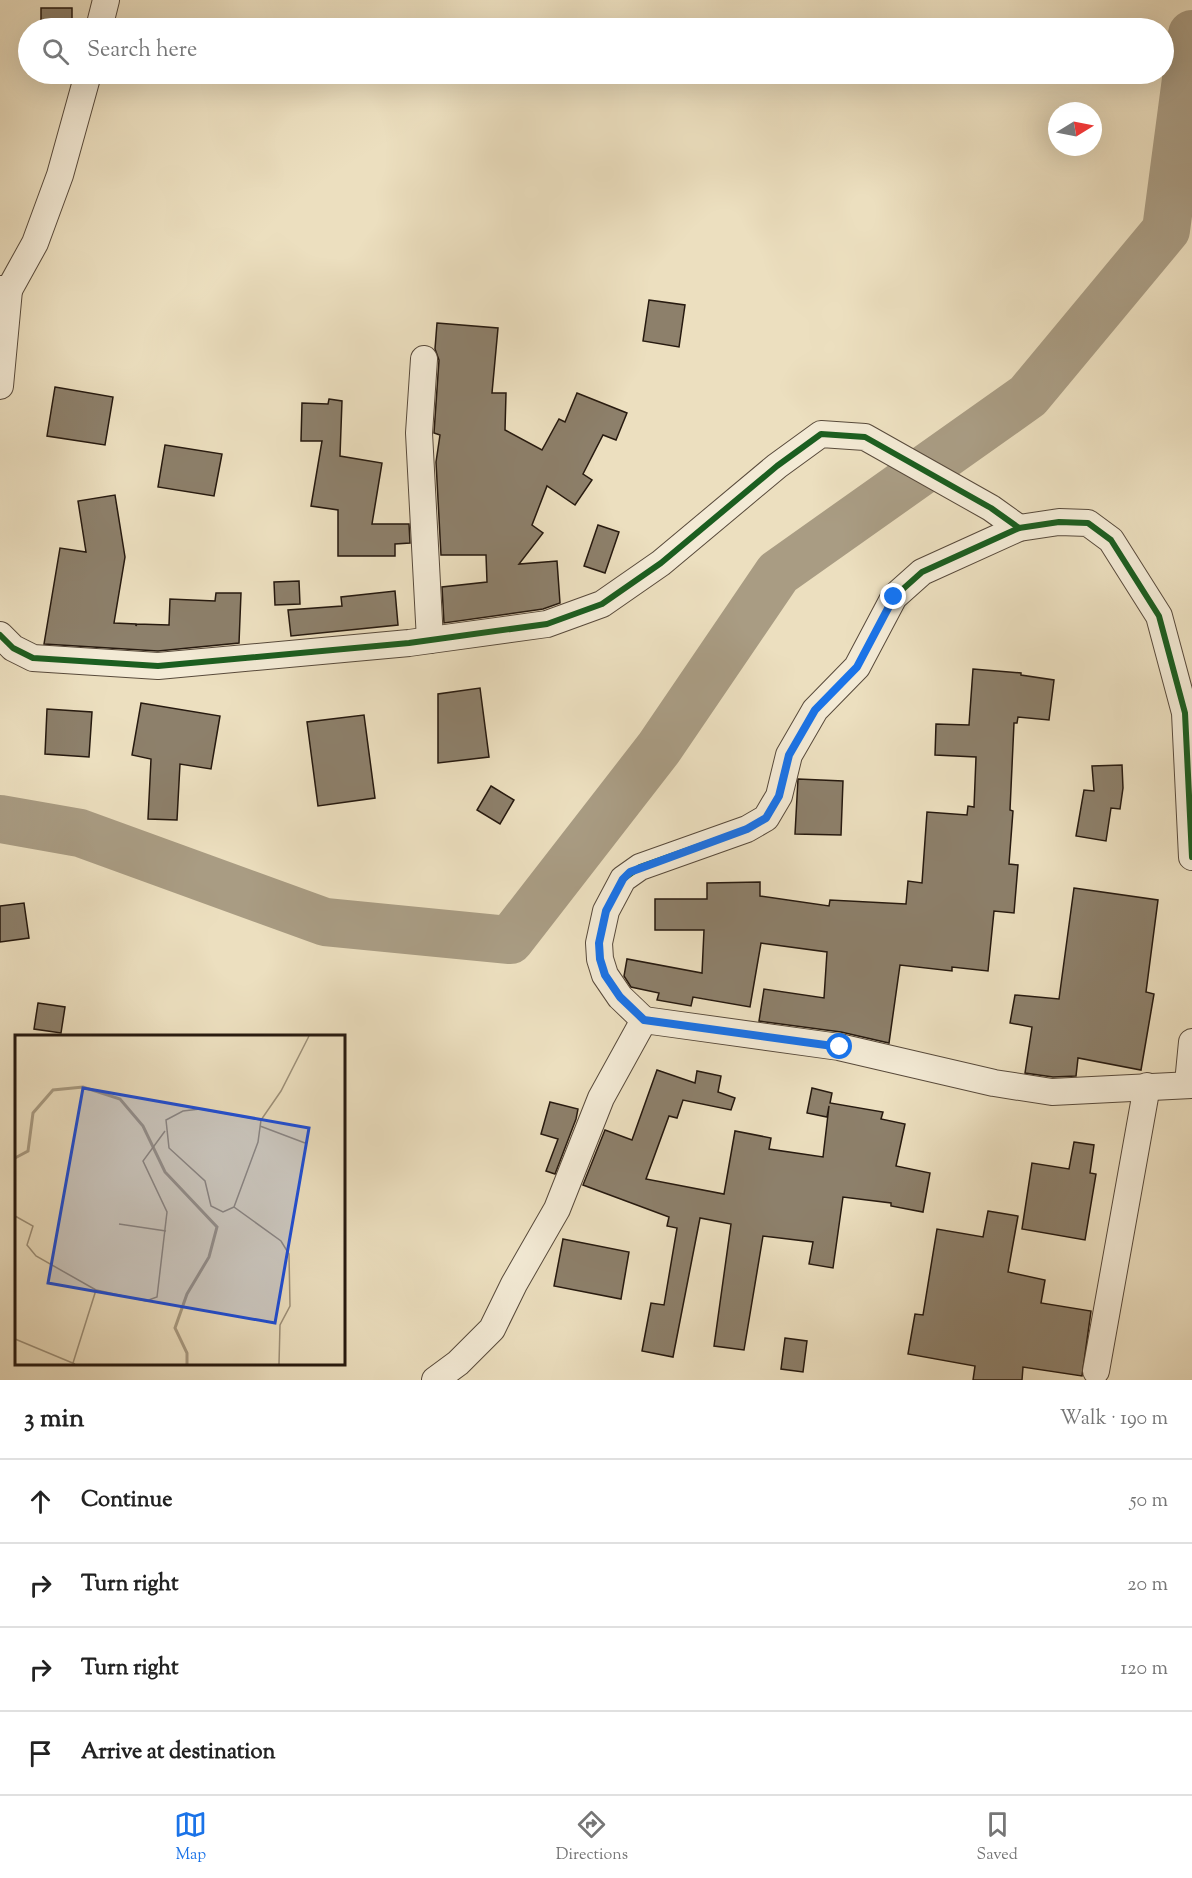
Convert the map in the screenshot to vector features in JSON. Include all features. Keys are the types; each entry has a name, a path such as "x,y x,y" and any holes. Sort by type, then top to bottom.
{"street":[{"path":"102,18 106,0"},
{"path":"0,386 4,289 35,243 60,175 84,84"},
{"path":"424,359 419,433 430,640"},
{"path":"0,635 13,648 33,658 158,666 430,640 547,624 602,604 661,563 777,466 821,434 864,437 991,508 1019,528"},
{"path":"1192,857 1185,713 1159,616 1111,540 1089,523 1059,522 1019,528 922,572 894,597 857,667 815,710 789,755 779,796 766,818 747,829 640,867 623,879 606,911 599,943 600,959 605,975 620,997 644,1020 840,1047 994,1083 1052,1092 1190,1084 1192,1042"},
{"path":"435,1380 458,1363 492,1329 514,1284 557,1209 601,1098 644,1020"},
{"path":"1096,1371 1147,1086"}],"building":[{"path":"41,8 72,8 72,18 41,18"},
{"path":"649,300 685,305 679,347 643,341"},
{"path":"437,323 498,328 492,393 506,393 505,430 542,450 559,419 565,422 577,393 627,413 616,440 603,435 583,474 592,480 575,505 547,486 532,525 543,533 519,564 557,561 560,603 543,609 444,623 442,587 487,582 486,555 441,555 436,462 440,435 434,433 439,360 435,349"},
{"path":"55,387 113,397 105,445 47,436"},
{"path":"329,399 342,401 340,456 382,463 372,524 409,524 410,543 395,544 395,556 338,556 338,510 311,506 322,441 301,441 302,403 328,404"},
{"path":"165,445 222,454 214,496 158,487"},
{"path":"115,495 125,557 114,623 136,624 136,626 137,624 169,625 170,599 215,601 216,593 241,593 239,643 158,651 44,644 60,548 86,552 78,501"},
{"path":"598,525 619,532 605,573 584,566"},
{"path":"299,581 300,604 275,605 274,582"},
{"path":"395,591 398,625 291,636 288,610 342,606 341,597"},
{"path":"973,669 1021,673 1021,675 1054,680 1049,720 1018,717 1017,723 1014,723 1010,810 1013,811 1009,864 1018,865 1014,913 994,911 988,971 952,967 952,971 900,965 889,1043 841,1032 759,1021 764,989 824,998 827,952 761,943 750,1007 693,997 691,1006 657,1000 659,993 631,987 624,976 627,959 702,973 704,930 655,930 655,899 707,899 707,883 760,882 760,896 829,906 830,900 906,904 908,881 922,883 927,812 967,815 968,806 974,807 976,757 935,755 936,724 969,725"},
{"path":"480,688 489,757 438,763 438,694"},
{"path":"141,703 220,716 211,769 180,764 177,820 148,819 151,759 132,755"},
{"path":"47,709 92,712 89,757 45,754"},
{"path":"364,715 375,798 318,806 307,722"},
{"path":"1122,765 1123,788 1120,809 1111,808 1106,841 1076,836 1084,790 1094,791 1092,766"},
{"path":"798,779 843,781 841,835 795,834"},
{"path":"491,786 514,800 500,824 477,810"},
{"path":"1074,888 1158,900 1146,992 1154,994 1141,1070 1078,1058 1076,1076 1053,1077 1025,1073 1032,1027 1010,1023 1015,995 1059,999"},
{"path":"24,903 29,938 0,942 0,906"},
{"path":"38,1003 65,1007 61,1033 34,1029"},
{"path":"657,1070 695,1083 697,1071 721,1076 718,1092 735,1098 731,1110 683,1100 677,1118 669,1116 646,1179 724,1194 735,1131 771,1138 769,1149 823,1157 829,1106 827,1117 807,1113 812,1088 832,1093 830,1103 883,1112 881,1119 905,1124 896,1166 930,1173 923,1212 891,1206 891,1203 843,1197 833,1268 809,1264 813,1242 763,1236 744,1350 714,1346 731,1224 700,1218 673,1357 642,1351 651,1303 664,1305 677,1228 667,1226 669,1217 583,1185 605,1130 632,1140"},
{"path":"550,1102 578,1109 555,1174 546,1171 558,1139 541,1134"},
{"path":"1074,1142 1094,1145 1090,1173 1096,1174 1085,1240 1022,1229 1032,1163 1069,1169"},
{"path":"988,1211 1018,1216 1008,1272 1045,1280 1041,1303 1091,1311 1082,1376 1023,1367 1022,1380 973,1380 975,1366 908,1354 915,1314 923,1315 937,1229 983,1237"},
{"path":"563,1239 629,1252 621,1299 554,1286"},
{"path":"785,1338 807,1341 803,1372 781,1369"}],"waterway":[{"path":"0,819 80,833 325,922 510,940 659,748 778,573 1028,396 1166,230 1192,34"}],"cycle path":[{"path":"0,635 13,648 33,658 158,666 409,643 547,624 602,604 661,563 777,466 821,434 865,437 991,508 1019,528"},
{"path":"644,1020 620,997 605,975 600,959 599,943 606,911 623,879 640,867 747,829 766,818 779,796 789,755 815,710 857,667 894,597 922,572 1019,528 1059,522 1088,523 1111,540 1159,616 1185,713 1192,857"}],"route":[{"path":"840,1047 644,1020 620,997 605,975 600,959 599,943 606,911 623,879 630,872 747,829 766,818 779,796 789,755 815,710 857,667 894,597"}]}
